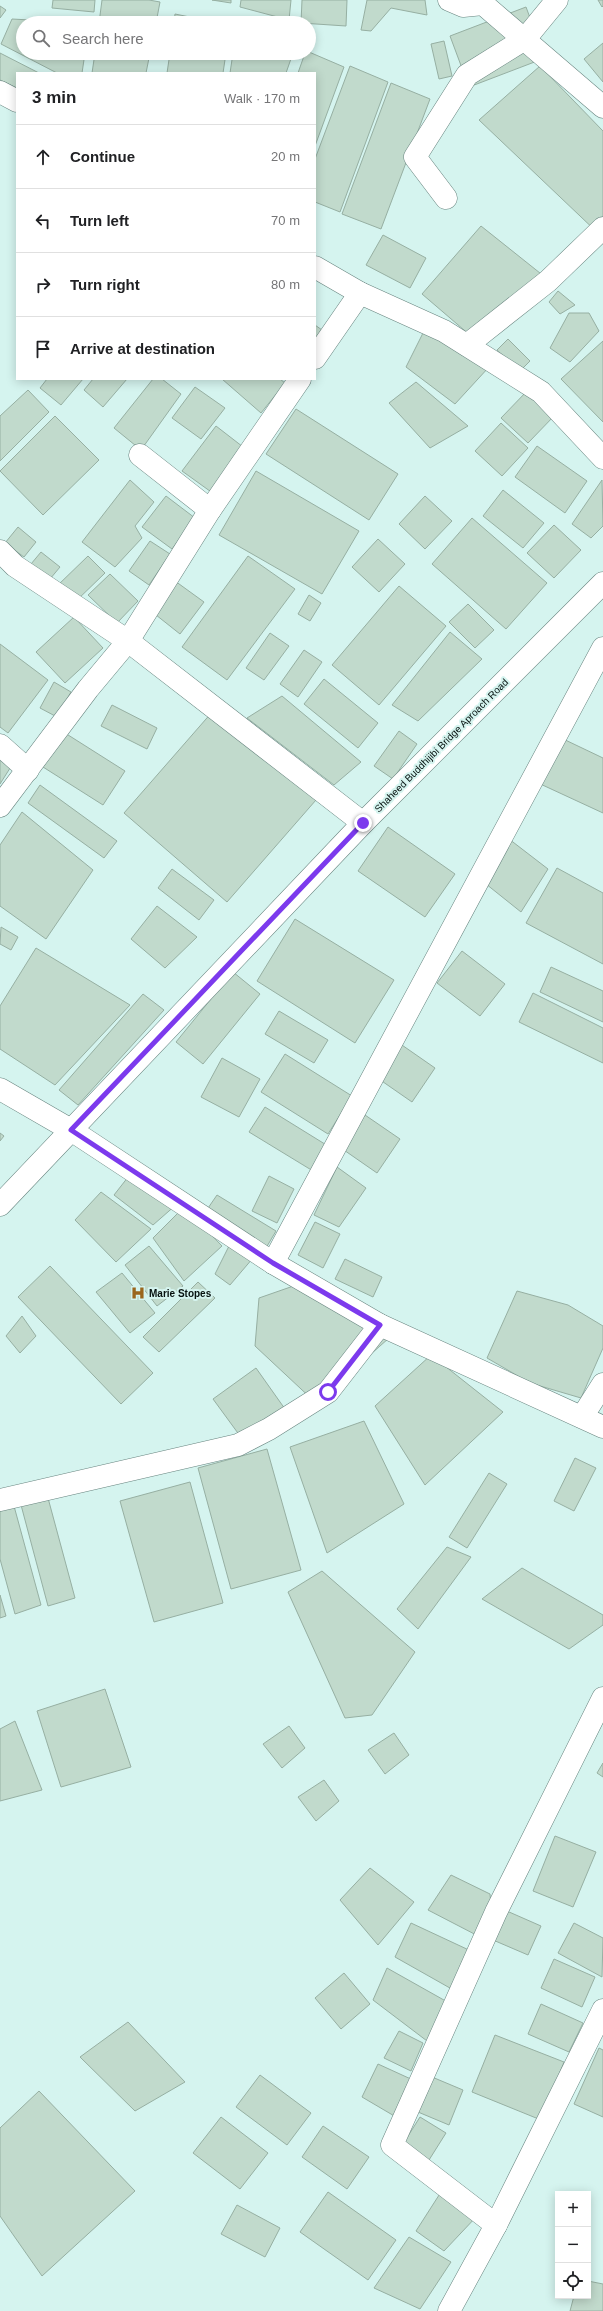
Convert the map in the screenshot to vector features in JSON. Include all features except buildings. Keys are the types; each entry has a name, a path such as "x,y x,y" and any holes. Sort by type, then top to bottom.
{"street":[{"path":"449,0 463,6 483,4 603,107"},
{"path":"446,198 415,157 466,75 525,39 557,0"},
{"path":"0,92 16,100"},
{"path":"467,345 548,281 603,228"},
{"path":"316,268 360,293 444,331 541,392 603,458"},
{"path":"316,357 360,293"},
{"path":"0,806 88,689 128,641 210,510 299,380"},
{"path":"140,455 210,510"},
{"path":"0,551 15,566 128,641 363,823"},
{"name":"Shaheed Buddhijibi Bridge Aproach Road","path":"0,1205 363,823 603,583"},
{"path":"273,1263 357,1095 603,648"},
{"path":"0,745 28,770"},
{"path":"0,1089 71,1130 273,1263 380,1325 603,1427"},
{"path":"0,1500 238,1445 269,1430 328,1392 380,1325"},
{"path":"582,1417 603,1384"},
{"path":"496,2225 392,2145 496,1912 603,1698"},
{"path":"449,2311 496,2225 603,2010"}],"place":[{"name":"Marie Stopes","path":"138,1293"}],"route":[{"path":"328,1392 380,1325 273,1263 71,1130 363,823"}]}
